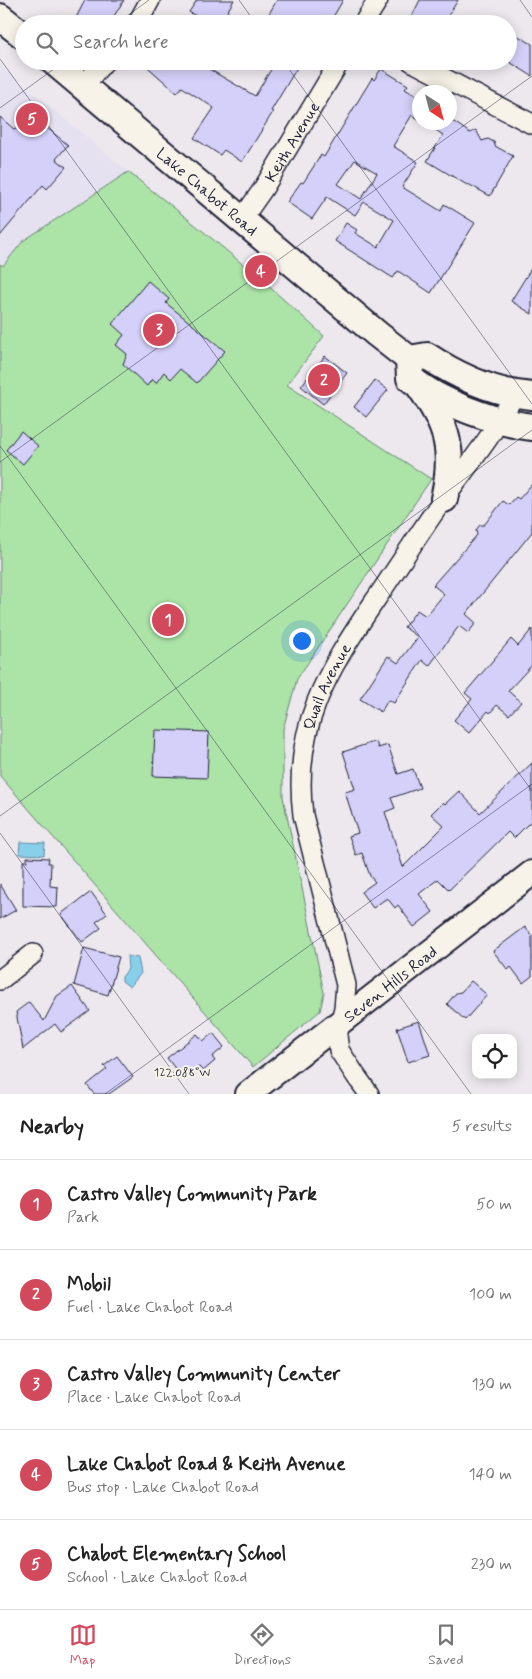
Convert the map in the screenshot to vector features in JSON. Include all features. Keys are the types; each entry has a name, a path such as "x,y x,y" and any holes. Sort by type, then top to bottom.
{"main road":[{"path":"0,17 15,29"},
{"name":"Lake Chabot Road","path":"64,70 409,359"},
{"path":"444,499 450,463 445,434 435,408 418,385 410,378 409,359 427,356 456,373 486,387 523,396"},
{"path":"418,385 464,408 501,420 532,427"}],"street":[{"path":"142,15 150,0"},
{"path":"369,15 378,0"},
{"path":"83,86 97,70"},
{"name":"Keith Avenue","path":"242,219 263,189 335,70"},
{"path":"427,70 532,124"},
{"name":"Quail Avenue","path":"369,1094 339,1050 337,1036 344,1008 346,984 303,815 300,794 302,752 312,712 334,664 444,499 501,420 523,396"},
{"name":"Seven Hills Road","path":"248,1094 532,873"},
{"path":"0,980 33,954"}],"shaded area":[{"path":"0,65 128,172 23,241 3,266 0,264"}],"green space":[{"path":"128,172 228,252 324,336 287,385 431,479 297,679 283,729 283,797 324,993 320,1011 253,1067 0,776 0,264 3,266 23,241"}],"water":[{"path":"20,842 45,843 44,855 19,854"},
{"path":"127,956 138,958 141,973 130,987 122,981 122,977 128,969"}],"building":[{"path":"85,0 124,0 115,15 78,15"},
{"path":"197,0 234,0 227,12 231,15 194,15 189,12"},
{"path":"277,0 343,0 334,15 268,15"},
{"path":"420,0 458,0 449,15 412,15"},
{"path":"517,35 532,44 532,76 517,67"},
{"path":"151,70 211,70 255,96 271,70 296,70 271,111 273,112 242,162 224,150 220,155 194,138 214,108 182,87 177,93"},
{"path":"380,70 408,85 405,89 412,93 412,115 393,146 418,162 402,187 441,211 444,204 475,223 431,293 398,271 393,278 335,241 346,223 357,230 355,233 378,247 394,220 364,202 355,215 327,197 312,219 287,202 301,182 303,183 321,155 324,157 372,78 374,80","holes":["355,160 377,173 361,199 338,184"]},
{"path":"0,117 15,130 19,125 30,134 40,122 68,145 56,159 66,167 47,189 43,185 0,236"},
{"path":"457,124 470,133 476,130 482,141 488,139 494,142 495,146 513,156 490,196 467,185 427,161 443,135 436,130 457,130"},
{"path":"532,267 532,314 511,301"},
{"path":"148,281 169,299 166,303 225,351 197,383 180,369 171,379 164,372 156,383 152,379 147,386 123,364 127,354 116,345 124,335 112,324"},
{"path":"325,356 347,373 323,404 301,386"},
{"path":"375,380 388,390 366,417 354,407"},
{"path":"21,431 38,446 23,464 6,450"},
{"path":"532,484 532,532 466,614 476,623 468,633 459,626 429,666 422,660 394,703 388,700 381,712 360,699 388,656 398,663 418,637 404,627 417,610 426,616 444,594 433,585 477,535 476,530 480,525 484,525 503,501 509,505 516,497 519,499"},
{"path":"532,629 532,665 508,691 521,702 509,715 497,705 490,713 488,711 469,733 454,720 472,699 465,693 511,639 518,646"},
{"path":"155,730 209,732 207,778 153,776"},
{"path":"376,741 378,748 388,745 398,774 413,769 420,788 391,798 395,808 385,812 403,867 444,826 431,814 443,802 445,804 459,791 480,813 532,763 532,820 514,838 508,832 449,890 438,879 419,894 433,912 414,927 398,905 395,908 387,898 373,908 361,892 375,882 370,876 362,853 356,855 349,836 358,833 345,792 355,789 343,752"},
{"path":"27,857 49,858 48,863 51,863 50,886 58,887 57,907 23,906 23,861 27,861"},
{"path":"0,884 16,910 0,919"},
{"path":"91,892 107,914 96,922 101,928 82,942 61,914"},
{"path":"525,927 532,936 532,976 523,983 511,967 508,970 493,951"},
{"path":"84,948 119,957 108,995 74,985"},
{"path":"471,981 487,995 465,1020 447,1004 456,993 461,992"},
{"path":"72,986 90,1011 61,1032 55,1024 23,1049 16,1012 29,1002 44,1021 57,996"},
{"path":"419,1021 430,1055 408,1062 397,1028"},
{"path":"213,1033 224,1047 212,1057 215,1061 203,1071 199,1067 183,1079 167,1058 197,1034 203,1041"},
{"path":"117,1056 133,1077 109,1094 94,1094 87,1085 107,1069 104,1066"}],"place":[{"name":"Chabot Elementary School","path":"32,119"},
{"name":"Lake Chabot Road & Keith Avenue","path":"261,271"},
{"name":"Castro Valley Community Center","path":"159,330"},
{"name":"Mobil","path":"324,380"},
{"name":"Castro Valley Community Park","path":"168,620"}]}
